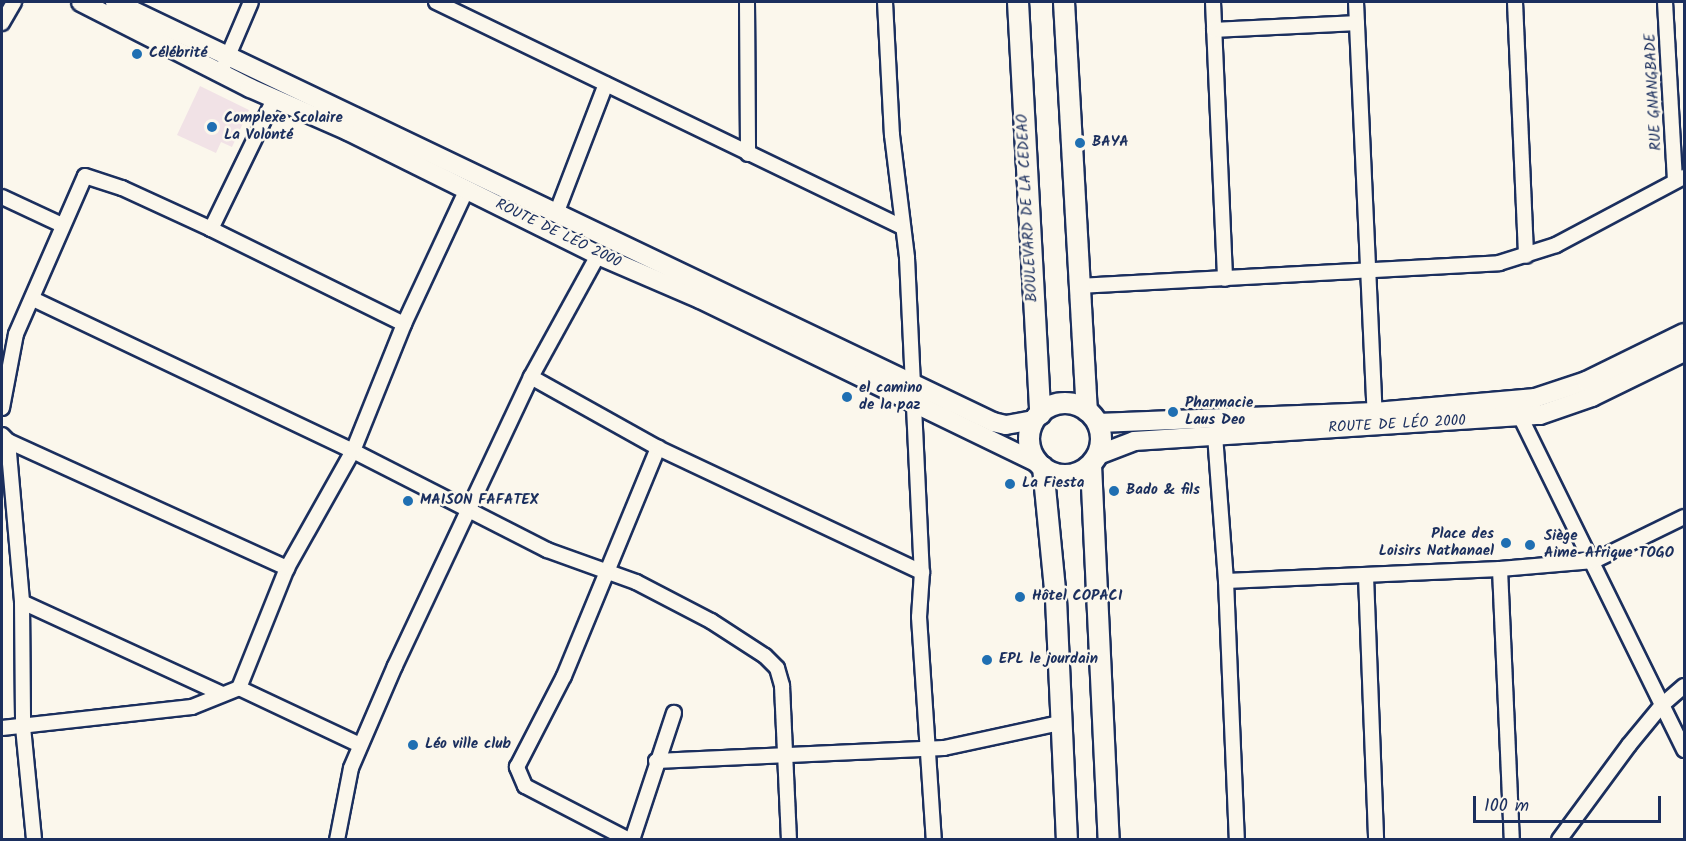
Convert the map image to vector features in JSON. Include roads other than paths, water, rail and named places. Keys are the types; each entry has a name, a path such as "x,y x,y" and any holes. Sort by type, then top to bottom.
{"main road":[{"name":"BOULEVARD DE LA CEDEAO","path":"1018,2 1037,417"},
{"path":"1064,2 1078,286 1092,416 1101,433 1094,460 1109,840"},
{"path":"1067,840 1052,543 1040,465 1029,442 1037,417 1063,403 1092,416"},
{"path":"1040,465 1052,473 1072,475 1094,460"}],"street":[{"path":"2,23 14,2"},
{"name":"ROUTE DE LÉO 2000","path":"81,2 221,74 467,189 598,255 700,299 1040,465"},
{"name":"ROUTE DE LÉO 2000","path":"116,2 556,214 914,382 993,422 1006,425 1037,417"},
{"path":"221,74 251,2"},
{"path":"436,2 902,228"},
{"path":"747,2 748,154"},
{"path":"885,2 892,135 914,382 911,402 922,572 919,617 926,749 934,840"},
{"path":"1213,2 1225,279"},
{"path":"1356,2 1375,419"},
{"path":"1515,2 1526,256"},
{"name":"RUE GNANGBADE","path":"1665,2 1680,179"},
{"path":"1214,30 1357,23"},
{"path":"556,214 606,84"},
{"path":"211,229 274,99"},
{"path":"2,408 16,334 33,299 83,178 90,176 211,229 404,324"},
{"path":"1078,286 1370,272 1499,262 1526,256 1680,179"},
{"path":"239,688 287,568 353,451 404,324 467,189"},
{"path":"2,197 62,225"},
{"path":"337,840 351,768 360,745 531,377 598,255"},
{"path":"33,299 353,451 471,509 547,550 604,573 636,582 711,621 777,668 782,686 789,840"},
{"name":"ROUTE DE LÉO 2000","path":"1094,460 1134,441 1375,419 1513,401 1560,391 1684,333"},
{"name":"ROUTE DE LÉO 2000","path":"1092,416 1521,418 1566,408 1684,352"},
{"path":"531,377 658,448 922,572"},
{"path":"1513,401 1594,561 1684,750"},
{"path":"1215,435 1226,581 1237,840"},
{"path":"5,438 287,568"},
{"path":"5,438 22,602 22,727 34,840"},
{"path":"658,448 604,573 564,676 517,767 525,786 630,840 674,713"},
{"path":"1226,581 1500,569 1594,561 1684,517"},
{"path":"1500,569 1512,840"},
{"path":"1366,576 1376,840"},
{"path":"22,602 222,694"},
{"path":"1558,840 1662,705 1684,686"},
{"path":"2,728 192,707 239,688 360,745"},
{"path":"656,761 926,749 1060,723"}],"place":[{"name":"Célébrité","path":"137,54"},
{"name":"Complexe Scolaire La Volonté","path":"212,127"},
{"name":"BAYA","path":"1080,143"},
{"name":"el camino de la paz","path":"847,397"},
{"name":"Pharmacie Laus Deo","path":"1173,412"},
{"name":"La Fiesta","path":"1010,484"},
{"name":"Bado & fils","path":"1114,491"},
{"name":"MAISON FAFATEX","path":"408,501"},
{"name":"Place des Loisirs Nathanael","path":"1506,543"},
{"name":"Siège Aime-Afrique TOGO","path":"1530,545"},
{"name":"Hôtel COPACI","path":"1020,597"},
{"name":"EPL le jourdain","path":"987,660"},
{"name":"Léo ville club","path":"413,745"}]}
